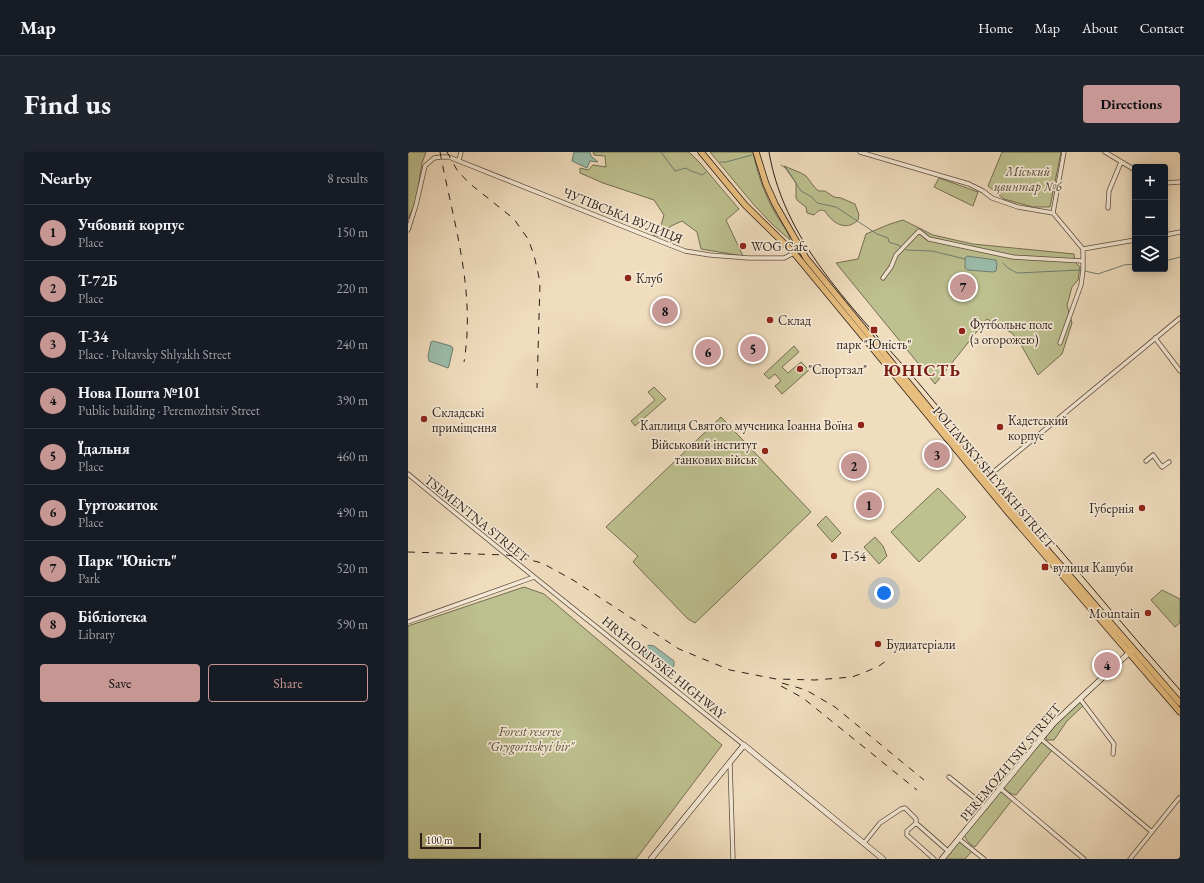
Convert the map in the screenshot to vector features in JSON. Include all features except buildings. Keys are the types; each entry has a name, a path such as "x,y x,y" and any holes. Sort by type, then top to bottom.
{"main road":[{"name":"POLTAVSKY SHLYAKH STREET","path":"700,152 745,205 794,253 817,272 984,479"},
{"path":"756,152 766,184 775,204 803,254 817,272"},
{"name":"POLTAVSKY SHLYAKH STREET","path":"794,253 1131,651 1180,712"},
{"name":"POLTAVSKY SHLYAKH STREET","path":"1131,651 1180,703"}],"street":[{"path":"459,160 461,152"},
{"path":"860,152 969,184 992,198 1018,207 1053,213 1083,249 1081,285 1060,343"},
{"path":"1053,213 1064,152"},
{"path":"1105,152 1132,168"},
{"name":"ЧУТІВСЬКА ВУЛИЦЯ","path":"408,230 416,205 425,166 434,158 449,157 685,251 710,255 749,258 784,258 794,253"},
{"path":"1108,208 1109,190 1121,162"},
{"path":"1168,183 1180,182"},
{"path":"883,278 892,267 896,255 919,231 929,239 1013,257 1082,261"},
{"path":"1168,234 1180,232"},
{"path":"1083,249 1132,241"},
{"path":"984,479 1180,318"},
{"path":"1155,338 1180,371"},
{"path":"1146,461 1153,455 1162,467 1169,462"},
{"name":"TSEMENTNA STREET","path":"408,474 534,577"},
{"path":"408,622 534,577"},
{"name":"HRYHORIVSKE HIGHWAY","path":"534,577 624,648 883,859"},
{"name":"PEREMOZHTSIV STREET","path":"942,859 1054,723 1131,651"},
{"path":"1080,699 1114,744 1113,754"},
{"path":"1041,739 1152,832"},
{"path":"651,859 744,745"},
{"path":"730,762 733,859"},
{"path":"949,777 986,807"},
{"path":"1001,788 1084,859"},
{"path":"1130,859 1179,798"},
{"path":"864,843 880,823 903,808 916,819 916,823 948,852"},
{"path":"916,823 907,832 907,835 934,859"},
{"path":"959,839 984,859"}],"green space":[{"path":"408,152 426,152 422,163 416,201 408,219"},
{"path":"593,152 689,152 739,209 726,220 743,256 701,249 697,232 682,221 671,226 661,237 653,235 660,229 664,215 654,200 603,183 580,173 580,168 588,170 593,165 606,167 605,156 594,155"},
{"path":"710,152 753,152 764,190 790,240 754,205"},
{"name":"Міський цвинтар №6","path":"1002,152 1061,152 1050,207 1033,207 1004,199 988,186"},
{"path":"784,166 806,176 819,191 825,191 834,197 841,198 855,204 859,215 858,220 853,224 844,226 831,219 825,211 819,211 814,215 807,213 806,207 796,198 796,183"},
{"path":"939,178 978,192 973,206 934,187"},
{"name":"парк \"Юність\"","path":"903,220 933,235 973,244 1074,254 1075,262 1080,267 1078,280 1072,287 1067,305 1072,323 1062,354 1038,375 1020,343 1012,333 987,319 935,384 836,263 858,259 866,234"},
{"name":"\"Спортзал\"","path":"794,346 799,352 782,367 788,373 801,362 809,370 782,394 775,386 781,381 775,374 769,379 764,374"},
{"path":"654,387 666,399 635,426 631,421 655,400 648,392"},
{"path":"721,417 811,512 695,623 688,619 633,562 638,556 606,527"},
{"path":"938,488 966,517 919,562 891,532"},
{"path":"826,516 841,533 832,542 817,525"},
{"path":"875,537 883,546 887,556 879,564 864,547"},
{"name":"Forest reserve \"Grygorivskyi bir\"","path":"524,587 544,594 722,745 636,859 408,859 408,626"},
{"path":"1162,590 1180,599 1180,623 1175,627 1151,600"},
{"path":"1080,699 1084,705 1067,721 1054,740 1047,740 1045,734"},
{"path":"1044,742 1053,749 1016,795 1008,792 1003,785 1038,743"},
{"path":"1001,789 1013,799 975,847 968,842 964,834"},
{"path":"959,839 973,850 965,859 942,859"}],"shaded area":[{"path":"574,152 590,152 591,156 598,162 590,161 587,168 572,161"},
{"path":"967,256 996,260 996,271 968,270 965,268 965,258"},
{"path":"433,341 451,346 453,348 448,368 429,361 428,356 431,342"},
{"path":"649,645 654,646 674,661 674,666 670,670 665,671 643,653 644,649"}],"waterway":[{"path":"661,152 675,171 686,168 702,175 706,172"},
{"path":"720,162 726,162 752,155"},
{"path":"781,165 787,169 801,191 812,197 817,203 836,207 877,234 888,238 889,242 907,250 932,251 965,259"},
{"path":"1168,260 1180,257"},
{"path":"1003,263 1017,273 1081,270"},
{"path":"1085,271 1098,274 1124,265 1132,264"}],"tram line":[{"path":"769,152 778,187 791,219 809,250 829,279 931,398 999,481 1051,539 1180,690"}],"railway":[{"path":"440,152 465,282 467,335 464,362"},
{"path":"447,152 457,170 469,183 514,219 528,239 534,255 540,282 537,388"},
{"path":"408,552 507,555 542,563 573,580 679,649 730,670 776,679 815,680 852,677 879,666 889,659"},
{"path":"782,683 806,690 835,707 924,780"},
{"path":"781,686 803,698 917,790"}],"place":[{"name":"WOG Cafe","path":"743,246"},
{"name":"Клуб","path":"628,278"},
{"name":"Парк \"Юність\"","path":"963,287"},
{"name":"Бібліотека","path":"665,311"},
{"name":"Склад","path":"770,320"},
{"name":"парк \"Юність\"","path":"874,330"},
{"name":"Футбольне поле (з огорожею)","path":"962,331"},
{"name":"Їдальня","path":"753,349"},
{"name":"Гуртожиток","path":"708,352"},
{"name":"\"Спортзал\"","path":"800,369"},
{"name":"Складські приміщення","path":"424,419"},
{"name":"Каплиця Святого мученика Іоанна Воїна","path":"861,425"},
{"name":"Кадетський корпус","path":"1000,427"},
{"name":"Військовий інститут танкових військ","path":"765,451"},
{"name":"T-34","path":"937,455"},
{"name":"Т-72Б","path":"854,466"},
{"name":"Учбовий корпус","path":"869,505"},
{"name":"Губернія","path":"1142,508"},
{"name":"Т-54","path":"834,556"},
{"name":"вулиця Кашуби","path":"1045,567"},
{"name":"Mountain","path":"1148,613"},
{"name":"Будиатеріали","path":"878,644"},
{"name":"Нова Пошта №101","path":"1107,665"}],"district":[{"name":"ЮНІСТЬ","path":"922,370"}]}
